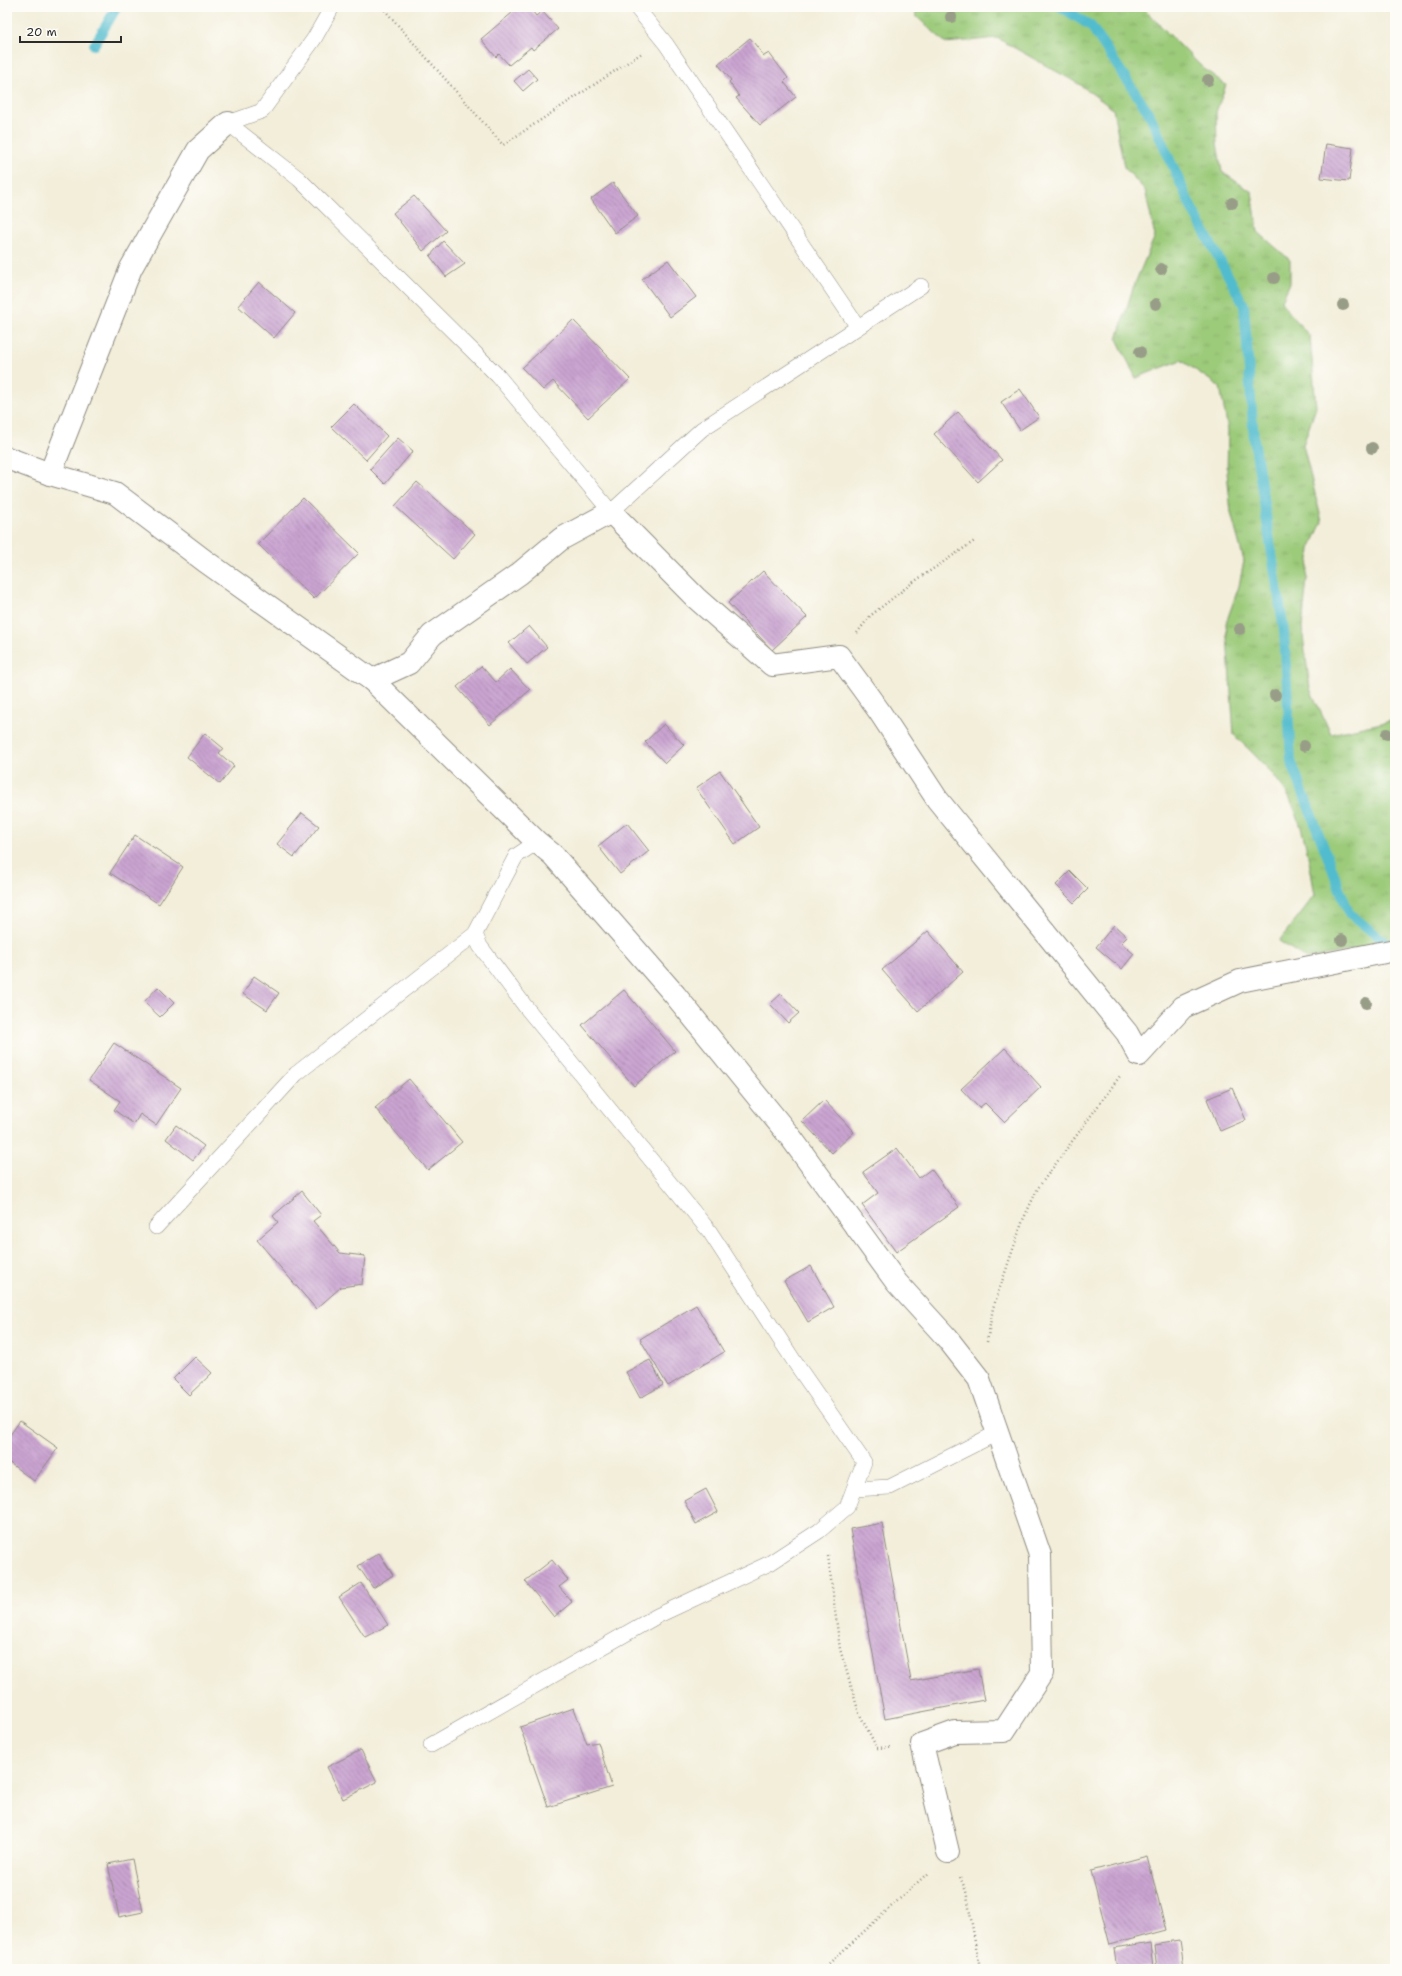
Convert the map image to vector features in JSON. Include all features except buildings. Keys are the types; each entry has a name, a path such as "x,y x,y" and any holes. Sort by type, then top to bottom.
{"street":[{"path":"50,474 131,268 198,150 228,123"},
{"path":"7,458 50,474 115,493 205,561 372,680 537,842 553,855 675,995 792,1139 897,1283 947,1338 979,1379 1040,1555 1042,1673 1004,1731 955,1732 922,1744 948,1852"},
{"path":"372,680 409,663 432,635 519,574 560,539 611,512 696,598 772,665 840,656 879,711 937,799 1126,1033 1138,1055 1183,1007 1240,981 1395,950"}],"lane":[{"path":"228,123 262,111 314,39 332,7"},
{"path":"636,7 662,40 858,327"},
{"path":"228,123 299,179 498,376 611,512 702,430 920,286"},
{"path":"156,1227 296,1074 475,934 516,856 537,842"},
{"path":"431,1745 657,1616 770,1562 819,1531 847,1507 864,1462 796,1364 710,1232 525,1006 480,946 475,934"},
{"path":"854,1489 890,1487 997,1433"}],"path":[{"path":"382,7 503,145 662,40"},
{"path":"840,656 870,616 912,583 976,540"},
{"path":"979,1379 993,1308 1023,1220 1038,1188 1127,1066 1138,1055"},
{"path":"819,1531 828,1554 840,1649 859,1713 877,1748 922,1744"},
{"path":"823,1969 914,1887 948,1852 966,1891 980,1969"}],"green space":[{"path":"915,7 1142,7 1203,68 1226,85 1216,112 1217,143 1222,172 1252,192 1258,232 1290,260 1290,283 1281,302 1310,337 1316,407 1303,445 1322,522 1310,549 1302,628 1310,689 1331,734 1395,720 1395,941 1307,959 1279,941 1315,895 1302,829 1286,792 1268,769 1234,735 1226,623 1239,586 1244,561 1231,513 1227,472 1228,430 1220,387 1181,360 1136,378 1117,339 1133,288 1155,236 1145,190 1124,167 1113,109 1079,84 997,38 946,43 916,16"}],"waterway":[{"path":"94,45 117,7"},
{"path":"1061,7 1091,26 1150,115 1191,207 1244,305 1254,439 1284,631 1291,761 1349,913 1393,949"}]}
